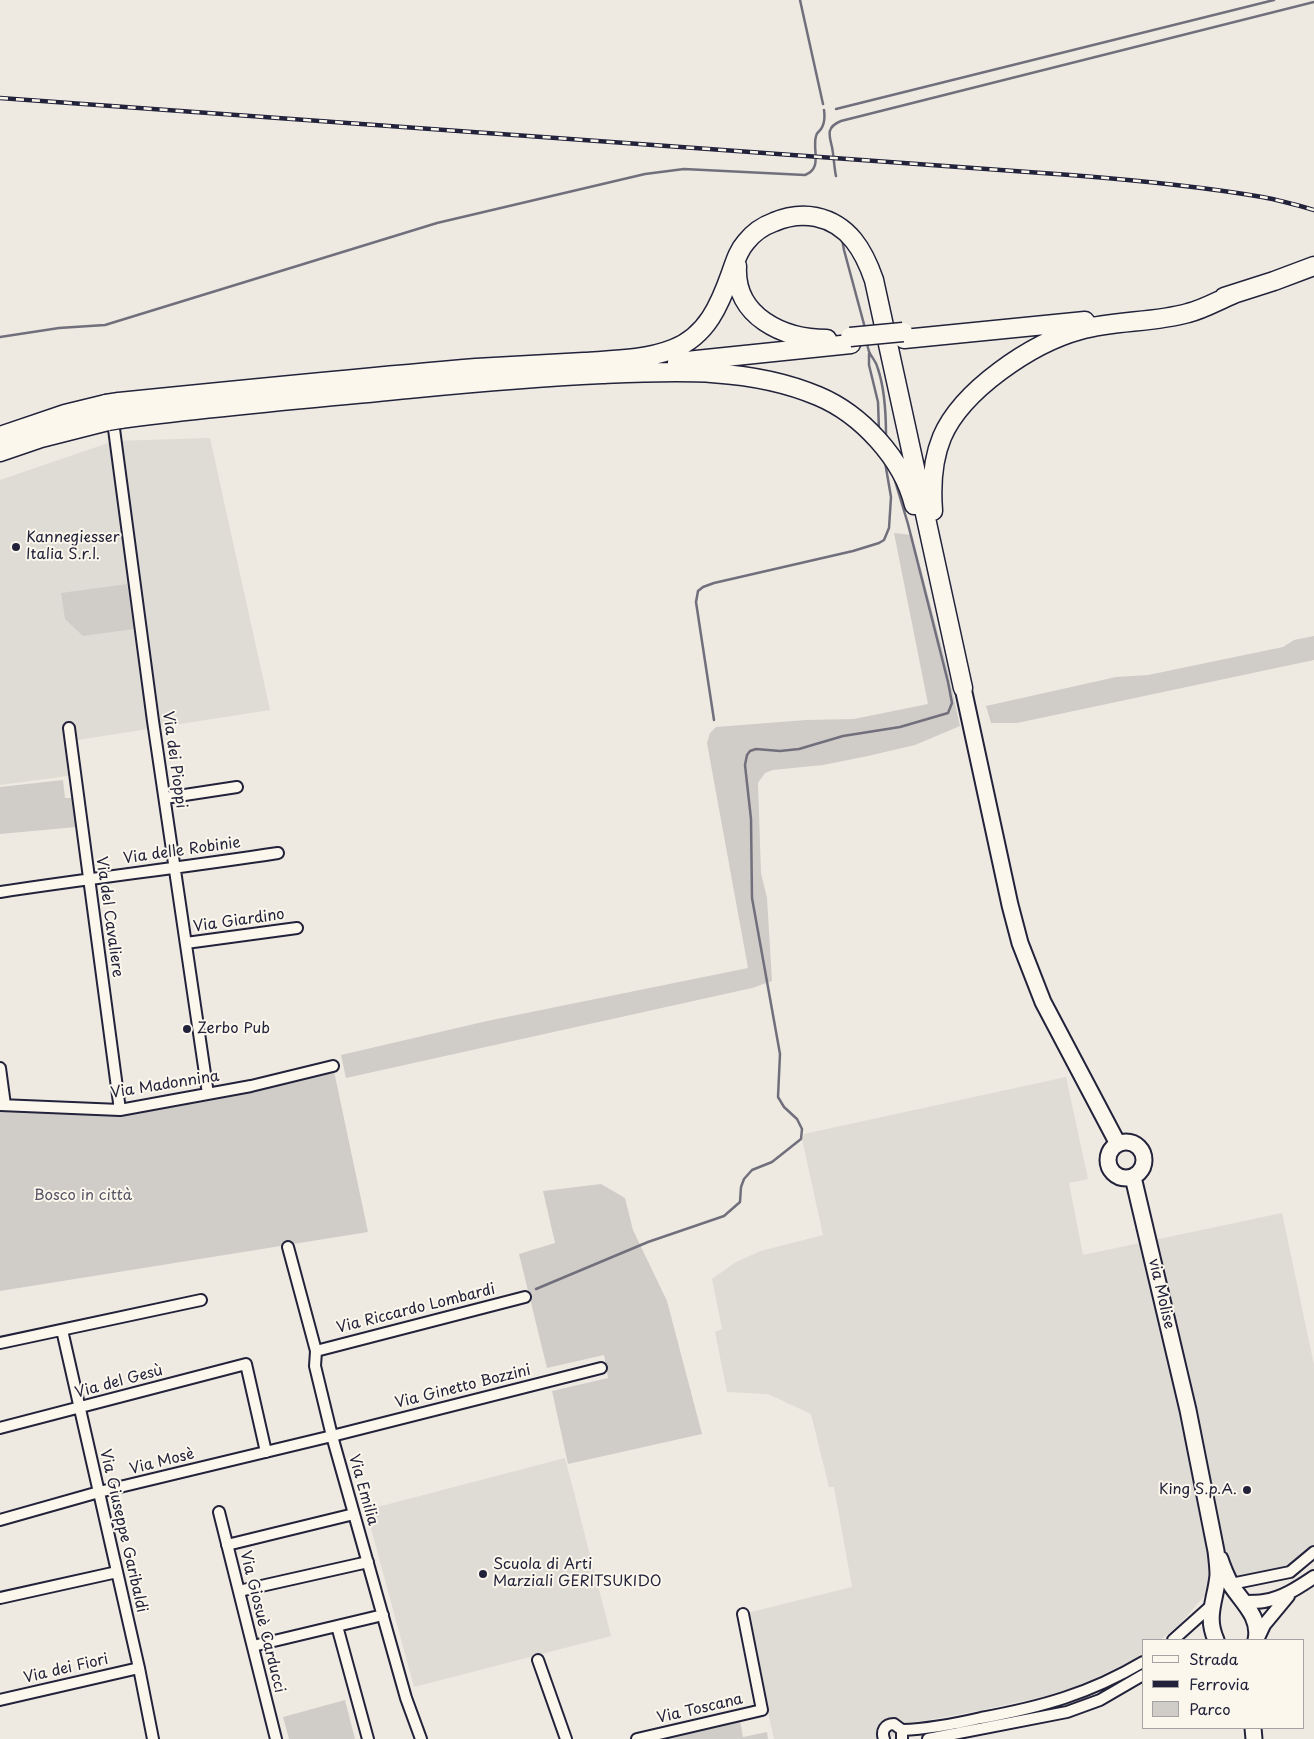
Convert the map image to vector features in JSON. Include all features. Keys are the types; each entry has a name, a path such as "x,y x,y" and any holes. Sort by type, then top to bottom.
{"highway":[{"path":"0,436 56,417 113,415 526,372 640,358 658,354 682,345 700,333 723,298 739,253 755,232 769,224 794,216 809,216 823,219 835,224 858,244 867,260 874,280 963,688"},
{"path":"739,253 736,276 742,298 749,308 770,325 801,337 851,341"},
{"path":"955,652 953,606 931,493 932,473 942,436 960,407 1004,368 1058,337 1098,326 1136,323 1190,313 1234,294 1314,266"},
{"path":"526,372 711,359 851,341 903,336 938,336 1129,316 1192,305 1234,294"},
{"path":"526,372 672,371 745,376 804,391 818,396 846,411 858,420 887,451 912,497 934,592 955,652"},
{"path":"0,452 113,415"}],"main road":[{"path":"963,688 1020,943 1043,1002 1118,1144"},
{"path":"1129,1142 1135,1144 1143,1153 1144,1164 1142,1170 1133,1177 1121,1178 1116,1176 1109,1167 1108,1156 1113,1147 1118,1144 1129,1142"},
{"name":"via Molise","path":"1133,1177 1188,1410 1216,1551"},
{"path":"1216,1551 1231,1584 1245,1602 1256,1624 1257,1639"},
{"path":"1216,1551 1218,1572 1210,1611 1211,1624 1216,1639"},
{"path":"1212,1604 1227,1597 1237,1598 1245,1602"}],"street":[{"name":"Via dei Pioppi","path":"113,415 165,798 208,1094"},
{"name":"Via del Cavaliere","path":"69,728 120,1110"},
{"path":"165,798 237,787"},
{"name":"Via delle Robinie","path":"0,892 278,853"},
{"name":"Via Giardino","path":"186,943 297,928"},
{"name":"Via Madonnina","path":"3,1105 120,1110 251,1086 333,1066"},
{"path":"0,1068 3,1105"},
{"name":"Via Emilia","path":"288,1247 316,1350 315,1366 332,1436 406,1698 421,1739"},
{"name":"Via Riccardo Lombardi","path":"316,1350 524,1297"},
{"path":"0,1343 201,1300"},
{"name":"Via Giuseppe Garibaldi","path":"62,1330 139,1668 153,1739"},
{"name":"Via del Gesù","path":"0,1428 246,1364 266,1452"},
{"name":"Via Ginetto Bozzini","path":"332,1436 600,1368"},
{"name":"Via Mosè","path":"0,1520 99,1492 332,1436"},
{"name":"Via Giosuè Carducci","path":"219,1512 276,1739"},
{"path":"227,1545 354,1514"},
{"path":"1231,1584 1290,1572 1314,1552"},
{"path":"239,1591 368,1562"},
{"path":"0,1598 117,1572"},
{"path":"1245,1602 1262,1602 1292,1591 1314,1577"},
{"path":"1257,1639 1264,1625 1292,1591"},
{"path":"1174,1639 1212,1604"},
{"name":"Via Toscana","path":"637,1739 762,1710 744,1614"},
{"path":"253,1646 383,1615"},
{"path":"337,1626 368,1739"},
{"path":"538,1660 566,1739"},
{"path":"884,1739 883,1730 888,1725 894,1724 902,1734 1032,1708 1062,1700 1098,1685 1142,1663"},
{"name":"Via dei Fiori","path":"0,1700 139,1668"},
{"path":"928,1739 1067,1712 1100,1700 1142,1676"}],"shaded area":[{"path":"210,438 270,710 71,741 75,775 0,785 0,480 114,441"},
{"path":"1066,1077 1088,1179 1069,1183 1083,1255 1282,1213 1314,1365 1314,1545 1289,1569 1241,1576 1208,1592 1179,1625 1161,1639 1142,1639 1142,1654 1135,1659 1066,1692 901,1725 893,1736 887,1739 774,1739 768,1712 762,1710 743,1614 852,1587 834,1487 829,1487 811,1414 768,1394 727,1392 715,1332 722,1329 712,1279 736,1262 761,1251 823,1235 802,1139 804,1134"},
{"path":"565,1458 611,1636 414,1687 366,1510"}],"green space":[{"path":"894,533 912,535 947,667 960,726 915,745 823,765 773,770 765,773 758,783 761,873 767,898 772,981 752,988 346,1078 341,1055 487,1021 748,968 707,743 710,733 716,727 806,720 854,719 928,704"},
{"path":"127,584 134,629 83,636 65,619 61,593"},
{"path":"1314,636 1314,660 1017,723 991,723 986,706 1116,677 1148,675 1283,647 1294,640"},
{"path":"63,780 65,798 72,798 76,827 0,834 0,787"},
{"name":"Bosco in città","path":"334,1071 368,1232 0,1291 0,1111 115,1116"},
{"path":"601,1184 625,1198 633,1230 667,1301 702,1434 568,1464 552,1391 608,1378 604,1355 547,1368 519,1254 555,1243 543,1191"},
{"path":"345,1700 355,1739 289,1739 283,1717"},
{"path":"740,1720 743,1737 767,1732 768,1739 660,1739"}],"waterway":[{"path":"800,0 823,104"},
{"path":"836,109 1274,0"},
{"path":"836,176 830,132 833,126 841,121 1314,2"},
{"path":"0,337 59,328 105,325 437,223 645,174 684,169 805,175 814,168 816,135 824,122 824,110"},
{"path":"842,239 865,328"},
{"path":"867,341 869,351 877,365 882,385 886,435"},
{"path":"869,354 869,365 878,402 879,430"},
{"path":"714,720 696,602 698,591 714,583 853,551 884,540 889,528 891,497 885,462"},
{"path":"536,1289 648,1242 724,1216 740,1202 741,1187 744,1179 752,1170 772,1162 801,1139 802,1129 797,1119 784,1107 778,1097 780,1054 752,898 751,819 745,765 747,755 750,751 756,749 780,751 799,749 843,736 900,727 948,713 952,703 948,682 908,524 893,474"}],"railway":[{"path":"0,98 1094,177 1238,193 1314,210"}],"place":[{"name":"Kannegiesser Italia S.r.l.","path":"16,547"},
{"name":"Zerbo Pub","path":"187,1029"},
{"name":"King S.p.A.","path":"1247,1490"},
{"name":"Scuola di Arti Marziali GERITSUKIDO","path":"483,1574"}]}
